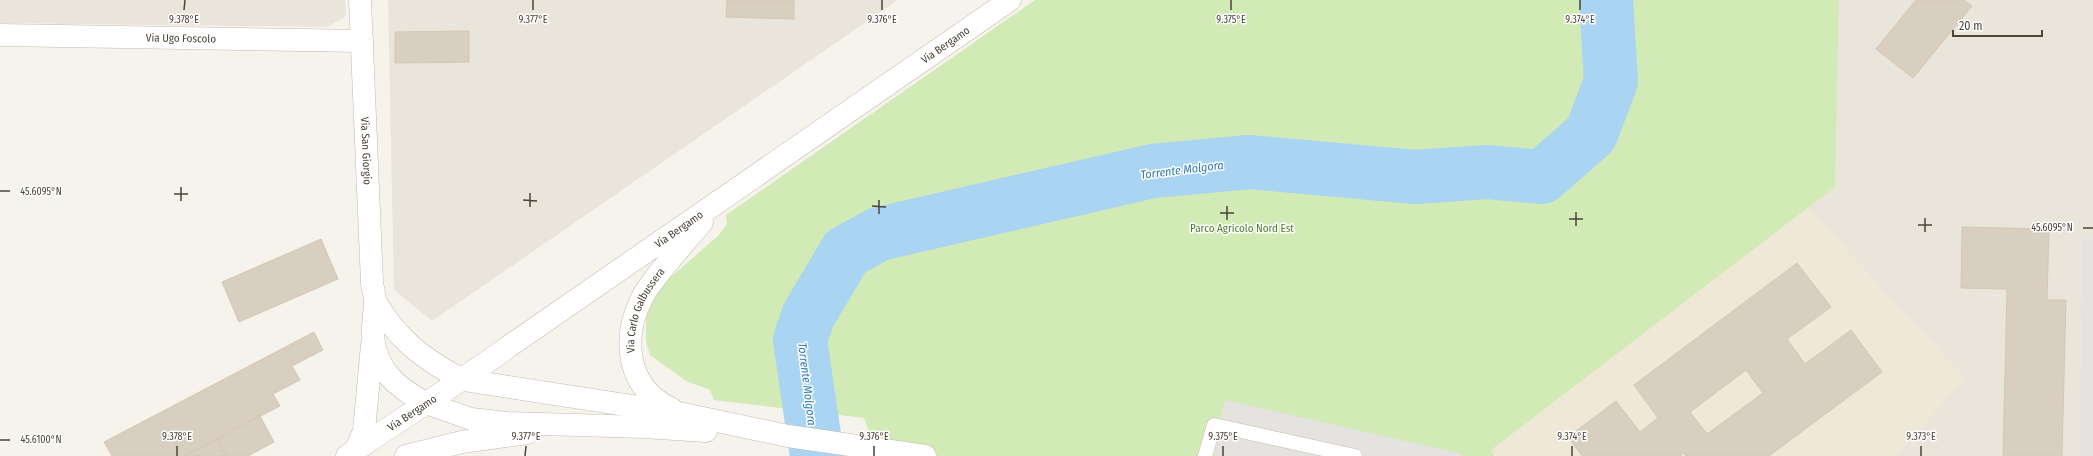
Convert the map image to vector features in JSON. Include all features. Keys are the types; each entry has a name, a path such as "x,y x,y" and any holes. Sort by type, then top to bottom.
{"street":[{"name":"Via San Giorgio","path":"352,453 364,431 375,301 372,283 360,0"},
{"name":"Via Bergamo","path":"352,453 463,380 508,347 1010,0"},
{"name":"Via Ugo Foscolo","path":"0,35 362,42"},
{"name":"Via Carlo Galbussera","path":"684,414 659,402 642,386 632,361 635,316 644,295 718,203"},
{"name":"Via San Giorgio","path":"375,301 393,330 417,353 437,367 463,380"},
{"name":"Via San Giorgio","path":"373,336 379,360 388,377 408,394 426,403"},
{"name":"Via Carlo Galbussera","path":"463,380 684,414 788,436 925,456"},
{"name":"Via Carlo Galbussera","path":"426,403 471,419 507,423 602,425 788,436"},
{"name":"Via Carlo Galbussera","path":"406,456 462,442 534,432 602,425"}],"lane":[{"path":"1205,456 1214,425 1355,456"}],"shaded area":[{"path":"0,0 345,0 346,16 327,27 0,23"},
{"path":"388,0 896,0 432,321 394,290"},
{"path":"1806,0 2093,0 2093,238 2082,237 2079,456 1895,456 1964,378 1801,201"},
{"path":"1801,201 1965,379 1895,456 1497,456 1488,448"},
{"path":"2082,237 2093,238 2093,456 2079,456"},
{"path":"1225,400 1462,454 1461,456 1221,456 1212,454"}],"green space":[{"name":"Parco Agricolo Nord Est","path":"1035,0 1839,0 1835,187 1491,450 1495,456 878,456 864,418 714,400 710,390 686,381 650,355 646,342 646,318 656,293 664,283 718,236 727,224 726,215"}],"building":[{"path":"727,0 794,0 794,19 726,17"},
{"path":"1916,0 1964,0 1972,6 1913,78 1876,49"},
{"path":"469,31 469,62 395,63 395,32"},
{"path":"1962,227 2049,229 2047,300 2066,300 2062,456 2003,456 2007,289 1961,288"},
{"path":"321,239 338,279 239,322 222,282"},
{"path":"1797,263 1831,307 1787,339 1805,364 1851,330 1882,372 1769,456 1686,456 1684,453 1680,456 1582,456 1568,437 1616,401 1640,432 1658,418 1634,385","holes":["1746,370 1763,393 1707,434 1690,412"]},
{"path":"314,332 323,350 292,366 300,380 273,394 280,406 184,456 112,456 104,442"},
{"path":"260,416 274,442 248,456 226,456 217,439"},
{"path":"217,439 226,456 184,456"}],"waterway":[{"name":"Torrente Molgora","path":"817,456 800,340 808,316 846,252 879,234 1153,171 1249,162 1415,177 1487,172 1542,177 1591,134 1611,81 1606,0"}]}
